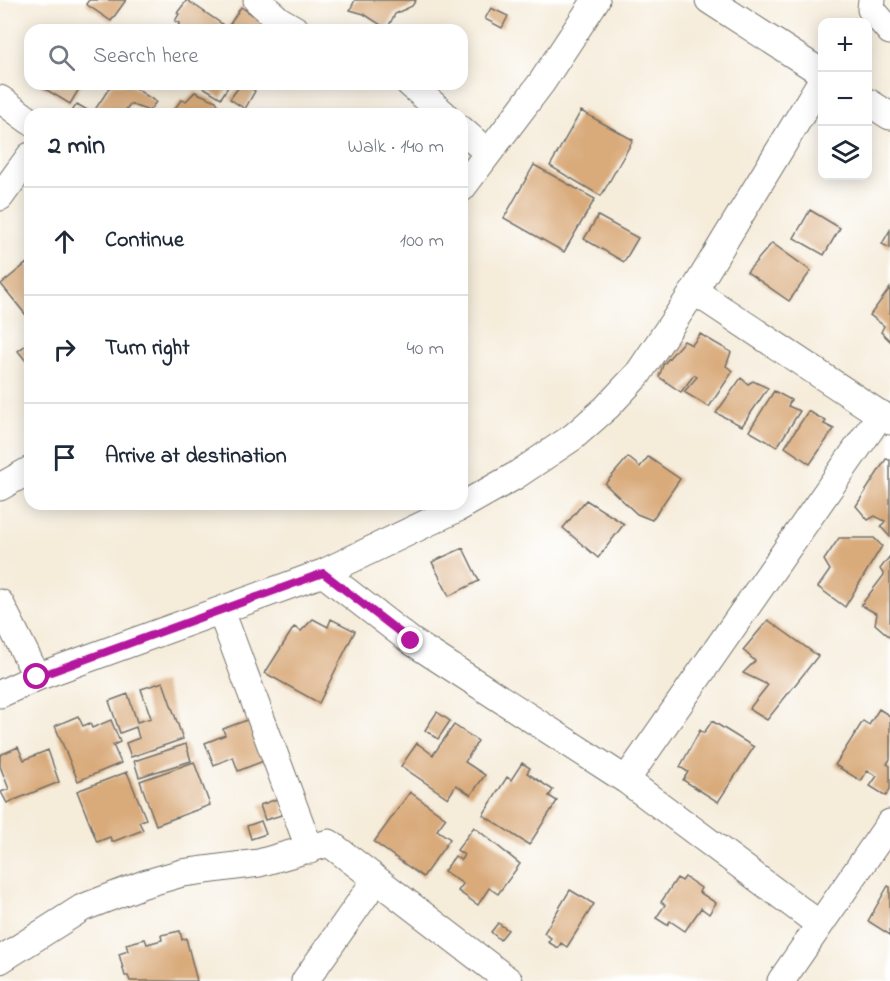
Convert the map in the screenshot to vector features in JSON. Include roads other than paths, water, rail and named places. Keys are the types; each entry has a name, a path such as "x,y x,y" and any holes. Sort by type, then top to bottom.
{"street":[{"path":"257,0 286,24"},
{"path":"468,180 542,81 596,0"},
{"path":"710,0 820,72"},
{"path":"872,0 871,9 890,31"},
{"path":"468,502 515,476 573,437 607,407 638,374 694,291 818,87"},
{"path":"417,90 437,108"},
{"path":"0,99 24,117"},
{"path":"872,105 890,116"},
{"path":"468,135 488,153"},
{"path":"0,197 24,164"},
{"path":"626,780 885,418 694,291"},
{"path":"0,488 24,474"},
{"path":"0,694 37,677 323,573 454,510"},
{"path":"323,573 411,641 626,780 819,924"},
{"path":"0,603 37,677"},
{"path":"221,610 310,850"},
{"path":"780,981 890,823"},
{"path":"0,960 82,908 144,884 182,873 259,863 329,843 375,881 509,981"},
{"path":"305,981 375,881"}]}
